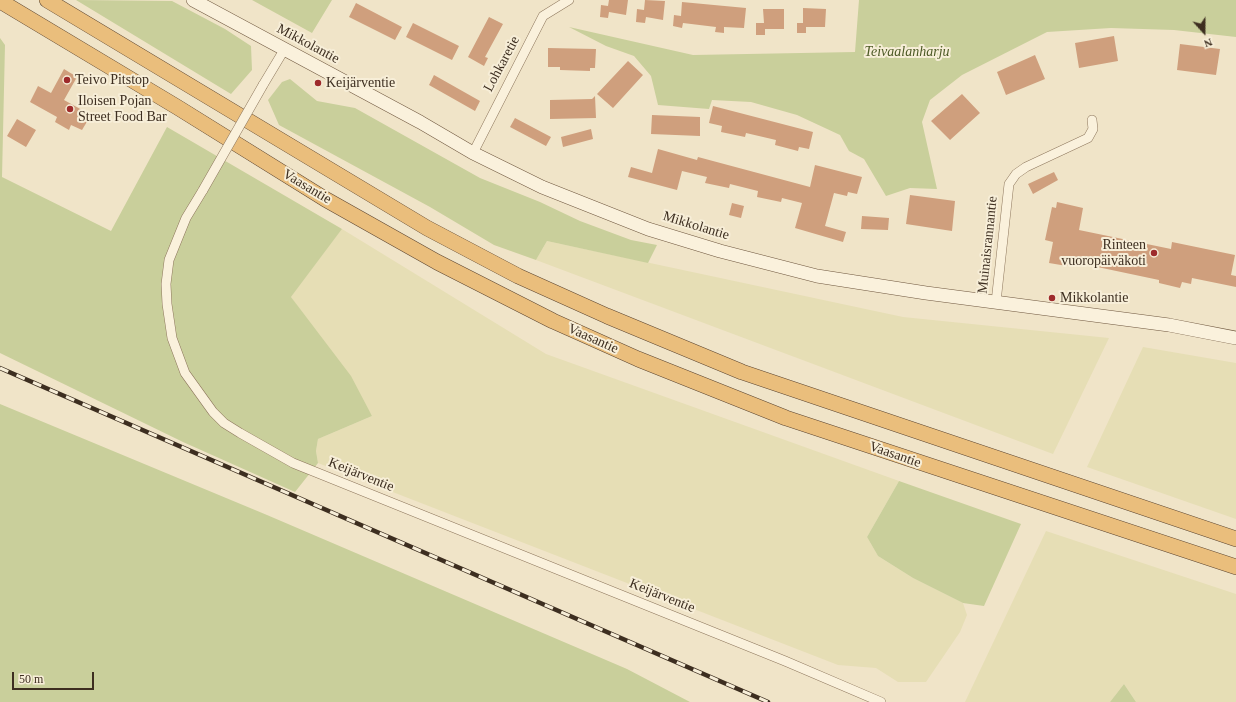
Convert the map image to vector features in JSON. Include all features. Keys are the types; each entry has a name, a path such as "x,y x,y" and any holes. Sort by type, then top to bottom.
{"highway":[{"name":"Vaasantie","path":"47,0 427,228 518,276 607,316 742,372 1236,539"},
{"name":"Vaasantie","path":"0,1 177,107 325,199 437,262 553,321 638,359 786,418 1236,567"}],"main road":[{"name":"Mikkolantie","path":"193,0 420,122 473,153 542,187 600,211 648,228 720,251 817,276 1169,326 1236,338"}],"street":[{"name":"Lohkaretie","path":"473,153 543,16 569,0"},
{"name":"Keijärventie","path":"284,50 186,218 169,260 166,284 167,304 172,338 185,373 213,412 240,434 293,463 785,661 881,702"},
{"name":"Muinaisrannantie","path":"996,302 1009,184 1016,174 1026,167 1088,138 1093,128 1092,120"}],"shaded area":[{"path":"342,229 546,354 899,481 867,537 878,556 913,578 963,603 967,615 960,632 926,682 898,682 876,668 838,665 318,463 316,451 318,439 372,416 291,297"},
{"path":"547,241 903,317 1109,338 1053,454 536,260"},
{"path":"1143,347 1236,363 1236,519 1087,467"},
{"path":"1046,531 1236,594 1236,702 1136,702 1124,684 1110,702 965,702"}],"green space":[{"path":"76,0 172,1 225,29 251,46 252,70 231,94"},
{"path":"252,0 332,0 312,33"},
{"name":"Teivaalanharju","path":"859,0 1236,0 1236,37 1174,30 1111,28 1047,32 962,75 930,100 922,122 937,189 910,188 886,196 864,159 849,151 840,135 797,115 751,102 712,100 709,109 658,105 651,76 634,56 606,46 569,27 693,55 855,52"},
{"path":"0,38 5,45 2,177 111,231 167,127 342,229 291,297 351,376 372,416 318,439 316,451 318,463 295,492 183,442 0,353"},
{"path":"290,79 317,101 355,108 480,178 540,202 580,221 631,240 657,245 648,263 547,241 536,260 494,245 430,207 279,125 268,100 282,82"},
{"path":"0,404 267,515 627,669 690,702 0,702"},
{"path":"899,481 1021,524 984,606 963,603 913,578 878,556 867,537"},
{"path":"1124,684 1136,702 1110,702"}],"building":[{"path":"609,0 628,0 626,15 609,12 608,18 600,17 601,5 608,6"},
{"path":"645,0 665,1 663,20 646,17 645,23 636,22 637,9 644,10"},
{"path":"682,2 746,8 744,28 724,27 724,33 715,32 716,27 683,23 682,28 673,26 674,15 681,16"},
{"path":"356,3 402,27 395,40 349,17"},
{"path":"803,8 826,9 825,27 806,27 806,33 797,33 797,23 803,23"},
{"path":"763,9 784,9 784,29 765,29 765,35 756,35 756,23 764,23"},
{"path":"489,17 503,24 485,57 488,58 484,66 468,57"},
{"path":"413,23 459,46 452,60 406,37"},
{"path":"1114,36 1118,61 1079,68 1075,43"},
{"path":"1180,44 1220,49 1216,75 1177,70"},
{"path":"548,48 596,49 595,68 590,68 590,71 560,70 560,67 548,67"},
{"path":"1035,55 1045,79 1006,95 997,72"},
{"path":"628,61 643,75 613,108 597,94"},
{"path":"64,69 77,77 64,100 91,115 82,130 71,125 69,130 55,122 57,117 30,102 38,86 51,93"},
{"path":"434,75 480,101 475,111 429,85"},
{"path":"962,94 980,113 950,140 931,121"},
{"path":"595,96 596,118 550,119 550,100 592,99"},
{"path":"713,106 813,132 809,149 799,147 798,151 775,145 776,140 746,133 745,137 721,132 722,126 709,123"},
{"path":"652,115 700,117 700,136 651,134"},
{"path":"515,118 551,137 546,146 510,127"},
{"path":"17,119 36,130 26,147 7,136"},
{"path":"591,129 593,139 563,147 561,137"},
{"path":"658,149 697,160 698,157 810,187 815,165 862,177 857,194 848,192 847,196 834,193 825,226 846,232 843,242 795,228 802,203 782,198 781,202 757,197 758,191 730,184 729,188 705,183 707,177 682,171 677,190 628,177 631,167 652,173"},
{"path":"1054,172 1058,180 1033,194 1028,184"},
{"path":"910,195 955,201 952,231 906,224"},
{"path":"1057,202 1083,208 1079,230 1171,249 1172,242 1235,255 1231,275 1236,276 1236,287 1192,278 1191,284 1182,282 1180,288 1159,283 1159,280 1069,261 1067,266 1049,263 1053,242 1045,240 1052,207 1056,208"},
{"path":"732,203 744,206 741,218 729,215"},
{"path":"862,216 889,218 888,230 861,229"}],"railway":[{"path":"0,368 768,702"}],"place":[{"name":"Teivo Pitstop","path":"67,80"},
{"name":"Keijärventie","path":"318,83"},
{"name":"Iloisen Pojan Street Food Bar","path":"70,109"},
{"name":"Rinteen vuoropäiväkoti","path":"1154,253"},
{"name":"Mikkolantie","path":"1052,298"}]}
